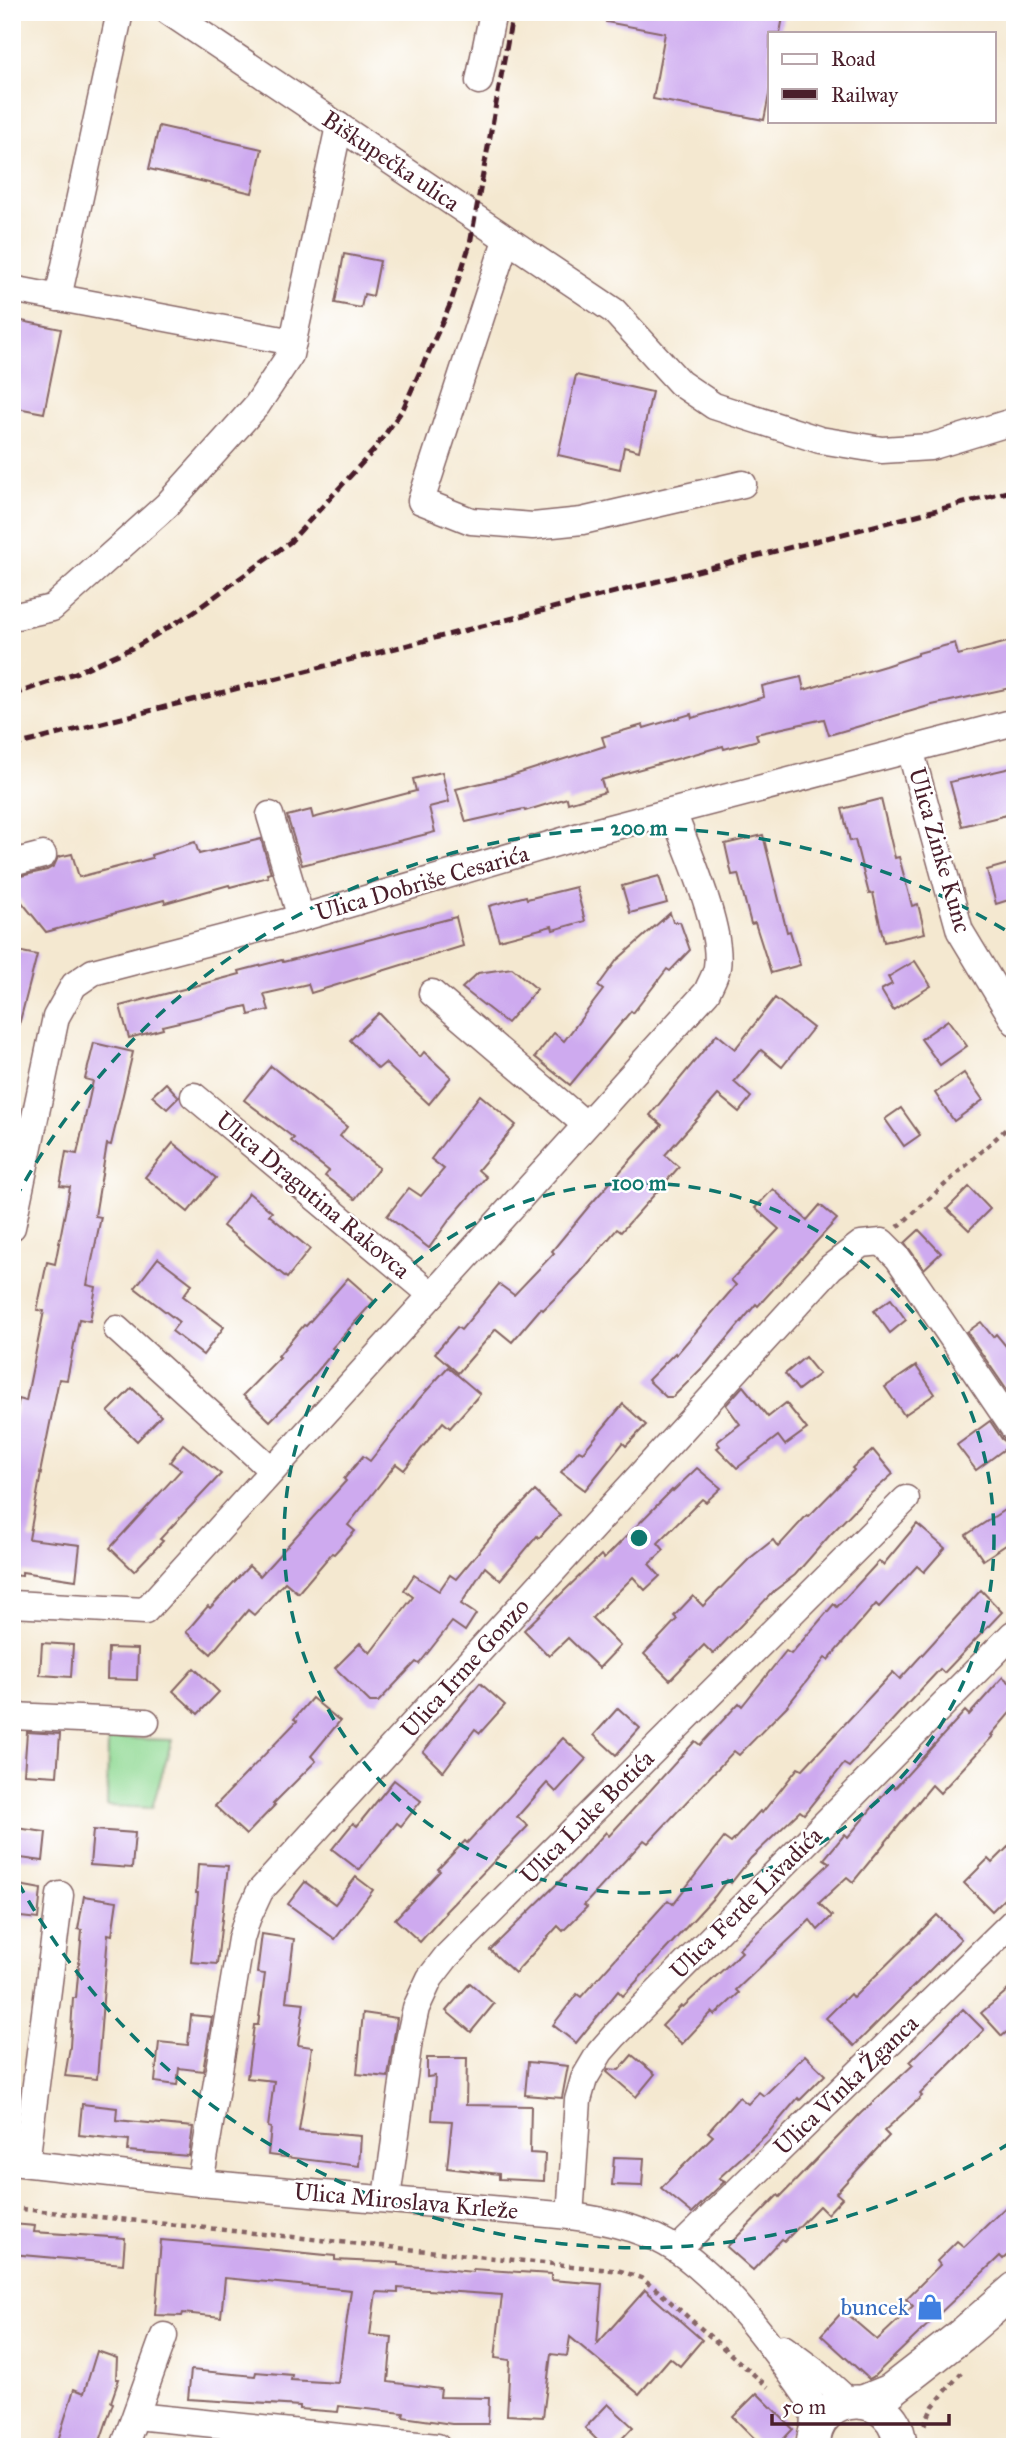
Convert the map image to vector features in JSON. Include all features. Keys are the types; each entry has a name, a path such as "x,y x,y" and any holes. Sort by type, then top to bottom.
{"main road":[{"path":"813,2442 818,2425 826,2414 837,2406 890,2390 962,2335 1015,2289"},
{"path":"900,2442 904,2421 919,2393 962,2335"},
{"path":"856,2402 876,2406 887,2414 896,2424 900,2442"}],"street":[{"path":"58,298 120,12"},
{"name":"Biškupečka ulica","path":"169,12 614,310 680,383 714,406 820,440 882,450 930,447 1015,421"},
{"path":"479,81 493,12"},
{"path":"12,617 52,608 167,505 257,405 290,355 339,126"},
{"path":"506,240 421,501 471,521 533,526 582,521 743,484"},
{"path":"12,289 293,342"},
{"name":"Ulica Dobriše Cesarića","path":"12,1227 56,1017 74,985 93,972 301,918 673,811 1015,722"},
{"name":"Ulica Zinke Kunc","path":"911,749 960,931 1015,1023"},
{"name":"Ulica Dragutina Rakovca","path":"12,1604 145,1611 707,992 717,969 718,944 673,811"},
{"path":"270,815 301,918"},
{"path":"12,863 43,855"},
{"path":"432,993 585,1124"},
{"name":"Ulica Dragutina Rakovca","path":"194,1096 432,1295"},
{"path":"882,1242 898,1258 1015,1430"},
{"name":"Ulica Irme Gonzo","path":"200,2183 242,1939 247,1919 260,1891 831,1267 861,1244 882,1242"},
{"path":"117,1329 272,1470"},
{"name":"Ulica Luke Botića","path":"387,2198 409,2040 416,2008 430,1978 447,1956 906,1499"},
{"name":"Ulica Ferde Livadića","path":"570,2216 578,2100 584,2079 600,2052 1013,1634"},
{"path":"12,1716 146,1722"},
{"path":"19,2163 60,1895"},
{"name":"Ulica Vinka Žganca","path":"677,2250 1015,1920"},
{"name":"Ulica Miroslava Krleže","path":"19,2163 200,2183 570,2216 614,2224 660,2240 705,2273 762,2332 811,2402 814,2413 813,2442"},
{"name":"Ulica Miroslava Krleže","path":"762,2332 856,2402"},
{"path":"124,2447 164,2336"},
{"path":"136,2416 437,2447"}],"path":[{"path":"882,1242 1015,1121"},
{"path":"12,2208 621,2271 641,2278 657,2290 778,2395"}],"green space":[{"path":"108,1738 172,1740 152,1808 107,1806"}],"building":[{"path":"607,12 784,12 780,32 768,32 768,100 764,120 653,99 665,33 606,22"},
{"path":"159,126 262,149 252,193 149,169"},
{"path":"344,254 380,261 373,296 364,294 361,308 335,303"},
{"path":"12,319 61,329 44,413 12,407"},
{"path":"576,375 652,392 639,451 624,447 620,469 558,455"},
{"path":"1015,640 1015,687 932,705 829,735 824,719 756,734 758,740 724,749 723,746 601,780 605,792 568,803 567,798 525,811 524,809 466,822 456,789 511,776 605,746 602,737 691,714 692,718 764,697 762,686 801,677 804,690 955,643 958,655"},
{"path":"1015,767 1015,813 962,826 950,782"},
{"path":"442,772 449,802 429,807 435,832 302,865 287,816 311,810 313,818 416,791 413,779"},
{"path":"881,799 895,858 899,857 912,906 918,904 925,933 884,942 873,893 869,894 855,840 850,841 842,809"},
{"path":"763,835 787,932 790,931 800,965 771,973 755,923 751,924 738,874 732,875 725,844"},
{"path":"261,839 271,873 267,874 268,877 165,903 164,900 46,932 12,890 12,878 47,870 54,866 58,857 72,854 79,877 152,858 151,855 195,842 199,854"},
{"path":"1015,862 1015,898 996,904 987,870"},
{"path":"659,876 667,903 630,913 622,886"},
{"path":"576,887 585,921 553,930 552,926 499,940 489,906"},
{"path":"670,913 673,922 680,922 690,950 670,971 667,969 633,1013 631,1011 570,1085 535,1057 554,1033 564,1041 603,990 598,986 617,960"},
{"path":"456,917 463,946 311,993 308,984 264,994 269,1010 249,1015 247,1006 162,1026 163,1029 129,1038 120,1006 240,974 239,971"},
{"path":"12,950 37,955 19,1025 12,1024"},
{"path":"915,961 931,986 893,1010 881,990 892,984 888,977"},
{"path":"512,968 537,989 507,1023 462,988 478,973"},
{"path":"775,998 813,1028 782,1067 761,1050 734,1082 751,1097 739,1112 718,1095 665,1155 679,1167 621,1232 617,1229 579,1274 543,1310 541,1308 512,1342 496,1329 458,1373 435,1353 457,1327 461,1330 499,1284 514,1295 554,1253 552,1251 590,1205 662,1125 650,1115 717,1034 735,1049"},
{"path":"379,1013 420,1057 424,1052 451,1077 429,1104 385,1063 378,1069 350,1040"},
{"path":"948,1020 967,1046 940,1065 921,1039"},
{"path":"94,1043 133,1052 111,1145 107,1144 95,1216 101,1217 87,1285 96,1287 90,1321 79,1319 67,1380 59,1379 29,1539 80,1545 76,1580 22,1572 22,1576 12,1575 12,1430 19,1399 26,1401 44,1311 37,1310 47,1262 55,1264 70,1187 60,1186 66,1152 77,1154 93,1081 85,1079"},
{"path":"271,1066 347,1127 340,1136 379,1168 355,1199 325,1176 329,1171 291,1141 294,1138 244,1100"},
{"path":"964,1073 983,1100 954,1121 935,1093"},
{"path":"166,1083 179,1097 167,1109 152,1096"},
{"path":"480,1095 516,1125 478,1170 486,1177 429,1248 387,1216 409,1188 421,1196 444,1169 431,1159"},
{"path":"901,1108 920,1135 904,1146 885,1119"},
{"path":"173,1143 216,1178 188,1212 145,1177"},
{"path":"969,1187 990,1209 969,1230 947,1209"},
{"path":"773,1189 807,1220 820,1205 837,1219 758,1306 756,1304 707,1363 673,1397 666,1397 648,1380 675,1353 676,1355 736,1285 731,1280 779,1229 755,1208"},
{"path":"249,1193 272,1212 269,1215 310,1249 287,1278 223,1226"},
{"path":"919,1230 941,1253 924,1269 905,1243"},
{"path":"158,1258 192,1284 183,1296 224,1327 203,1355 172,1331 179,1322 135,1288"},
{"path":"348,1278 374,1301 332,1348 335,1350 310,1380 270,1421 243,1395 280,1357 278,1356 304,1325 306,1326"},
{"path":"891,1299 906,1320 890,1333 874,1311"},
{"path":"981,1322 993,1337 996,1334 1015,1357 1015,1402 967,1332"},
{"path":"805,1357 819,1374 798,1390 785,1374"},
{"path":"916,1366 935,1394 904,1415 885,1387"},
{"path":"448,1367 480,1394 450,1428 443,1422 404,1470 396,1464 348,1525 355,1531 298,1593 285,1582 254,1615 248,1610 211,1654 186,1632 249,1566 260,1576 346,1481 344,1479 363,1456 370,1461"},
{"path":"743,1386 768,1417 786,1403 807,1429 785,1445 778,1436 737,1468 717,1448 720,1446 717,1442 740,1424 726,1405"},
{"path":"132,1388 161,1416 137,1441 108,1412"},
{"path":"623,1404 646,1425 626,1446 623,1443 585,1490 561,1472 579,1450 583,1452"},
{"path":"990,1421 1002,1439 1010,1445 976,1470 957,1445"},
{"path":"183,1444 221,1474 134,1571 110,1548 181,1470 170,1462"},
{"path":"873,1450 893,1474 830,1535 795,1575 774,1591 713,1654 704,1645 670,1680 644,1654 677,1619 674,1616 693,1596 703,1606 749,1559 773,1540 778,1547 854,1470 852,1468"},
{"path":"697,1468 721,1488 706,1502 702,1499 658,1543 664,1550 649,1564 660,1576 645,1590 633,1577 592,1618 620,1646 599,1668 568,1638 549,1656 524,1630 601,1555 604,1559"},
{"path":"535,1491 560,1515 539,1538 537,1536 500,1580 485,1567 461,1604 476,1614 465,1631 452,1622 419,1664 416,1662 378,1702 370,1702 335,1668 360,1643 370,1653 413,1597 404,1590 414,1575 439,1591 450,1575 456,1579 496,1531"},
{"path":"1015,1503 1015,1539 983,1560 966,1535"},
{"path":"917,1524 945,1548 924,1572 917,1566 879,1607 876,1604 828,1660 825,1658 787,1706 739,1755 734,1751 648,1843 644,1840 584,1905 587,1907 563,1931 558,1926 515,1973 490,1950 606,1832 609,1836 695,1741 700,1745 739,1703 742,1706 786,1651 791,1654 834,1604 837,1607 879,1561 883,1565"},
{"path":"981,1590 1002,1612 944,1673 940,1669 849,1767 844,1764 804,1814 800,1811 751,1858 731,1883 727,1880 623,1996 618,1991 576,2043 553,2025 577,1994 581,1997 668,1900 673,1904 724,1838 731,1843 760,1811 762,1813 798,1768 802,1770 893,1672 900,1679"},
{"path":"42,1643 73,1645 71,1677 40,1675"},
{"path":"108,1648 138,1649 137,1680 107,1679"},
{"path":"194,1668 219,1692 198,1714 173,1691"},
{"path":"1003,1677 1015,1687 1015,1707 991,1735 993,1736 940,1793 932,1785 853,1882 847,1877 819,1903 832,1916 818,1930 810,1920 736,1990 739,1993 715,2015 712,2012 682,2044 662,2026 742,1952 739,1949 830,1863 824,1859 845,1834 848,1837 891,1785 895,1788 965,1711 969,1715"},
{"path":"480,1683 505,1705 480,1733 475,1729 443,1772 423,1752"},
{"path":"312,1698 340,1721 311,1756 316,1761 246,1835 215,1806 297,1721 294,1719"},
{"path":"618,1708 640,1728 616,1755 594,1735"},
{"path":"27,1732 60,1734 57,1776 24,1774"},
{"path":"563,1738 586,1759 556,1792 547,1783 517,1817 528,1826 445,1912 420,1942 395,1919 440,1871 438,1869 465,1841 467,1843"},
{"path":"394,1780 421,1801 401,1826 397,1823 359,1870 332,1849 353,1823 357,1826"},
{"path":"16,1828 46,1832 43,1861 13,1857"},
{"path":"93,1830 135,1833 132,1868 90,1865"},
{"path":"1015,1840 1015,1888 992,1911 964,1883 988,1859 992,1863"},
{"path":"198,1864 228,1866 217,1964 191,1962"},
{"path":"356,1877 373,1890 335,1939 288,1904 305,1882 335,1904"},
{"path":"14,1884 41,1889 38,1919 12,1916"},
{"path":"84,1896 117,1901 112,1935 108,1934 97,2079 65,2076 73,1998 76,1998 82,1930 78,1929"},
{"path":"937,1915 961,1939 854,2046 826,2018 850,1994 853,1998"},
{"path":"262,1934 294,1939 286,2001 304,2003 298,2045 312,2047 299,2131 361,2136 359,2166 268,2155 271,2128 268,2127 274,2081 247,2078 254,2025 258,2025 265,1974 257,1973"},
{"path":"470,1983 494,2004 471,2032 446,2011"},
{"path":"1015,1984 1015,2025 1002,2036 981,2013"},
{"path":"963,2009 984,2030 920,2094 922,2096 884,2131 889,2136 836,2193 842,2198 827,2214 819,2206 753,2270 727,2247 913,2065 910,2062"},
{"path":"363,2013 397,2018 388,2077 357,2074"},
{"path":"191,2015 212,2017 203,2071 179,2068 177,2085 155,2082 159,2042 188,2045"},
{"path":"632,2055 655,2074 636,2097 607,2072 608,2069 619,2070"},
{"path":"805,2055 825,2075 800,2100 798,2098 768,2133 719,2178 725,2181 692,2213 661,2188 713,2136 708,2132 739,2097 748,2104 759,2092 764,2096"},
{"path":"427,2058 467,2058 466,2105 531,2106 530,2153 545,2154 544,2181 499,2179 499,2174 447,2168 452,2121 432,2120 435,2076 427,2077"},
{"path":"528,2062 568,2066 562,2098 525,2095"},
{"path":"82,2104 117,2108 116,2120 193,2127 189,2156 128,2151 129,2140 79,2135"},
{"path":"614,2157 644,2158 642,2186 612,2185"},
{"path":"1015,2198 1015,2248 1003,2259 1000,2256 873,2377 869,2379 821,2335 843,2311 877,2340 913,2306 906,2299 940,2265 937,2261 957,2241 964,2247"},
{"path":"12,2224 35,2226 34,2232 125,2238 123,2264 12,2254"},
{"path":"161,2240 335,2256 335,2260 399,2263 473,2272 473,2269 551,2274 551,2280 602,2284 597,2344 645,2290 702,2340 680,2366 670,2358 639,2394 570,2337 567,2356 551,2354 543,2417 507,2415 510,2360 495,2358 502,2295 398,2288 398,2293 376,2292 370,2335 392,2337 388,2382 441,2389 440,2397 489,2398 488,2424 452,2424 403,2417 404,2413 339,2406 338,2412 300,2409 300,2406 188,2399 191,2370 255,2376 256,2372 292,2375 291,2380 338,2383 351,2290 225,2278 221,2317 183,2313 182,2316 155,2315"},
{"path":"97,2351 117,2358 116,2379 119,2379 98,2447 56,2447 74,2389 84,2393"},
{"path":"757,2393 793,2429 776,2447 763,2447 733,2417"},
{"path":"608,2404 633,2427 614,2447 604,2447 585,2428"}],"railway":[{"path":"12,695 75,673 139,645 192,613 290,542 374,450 403,409 450,305 470,244 513,12"},
{"path":"12,746 1015,490"}],"place":[{"name":"buncek","path":"930,2307"}]}
